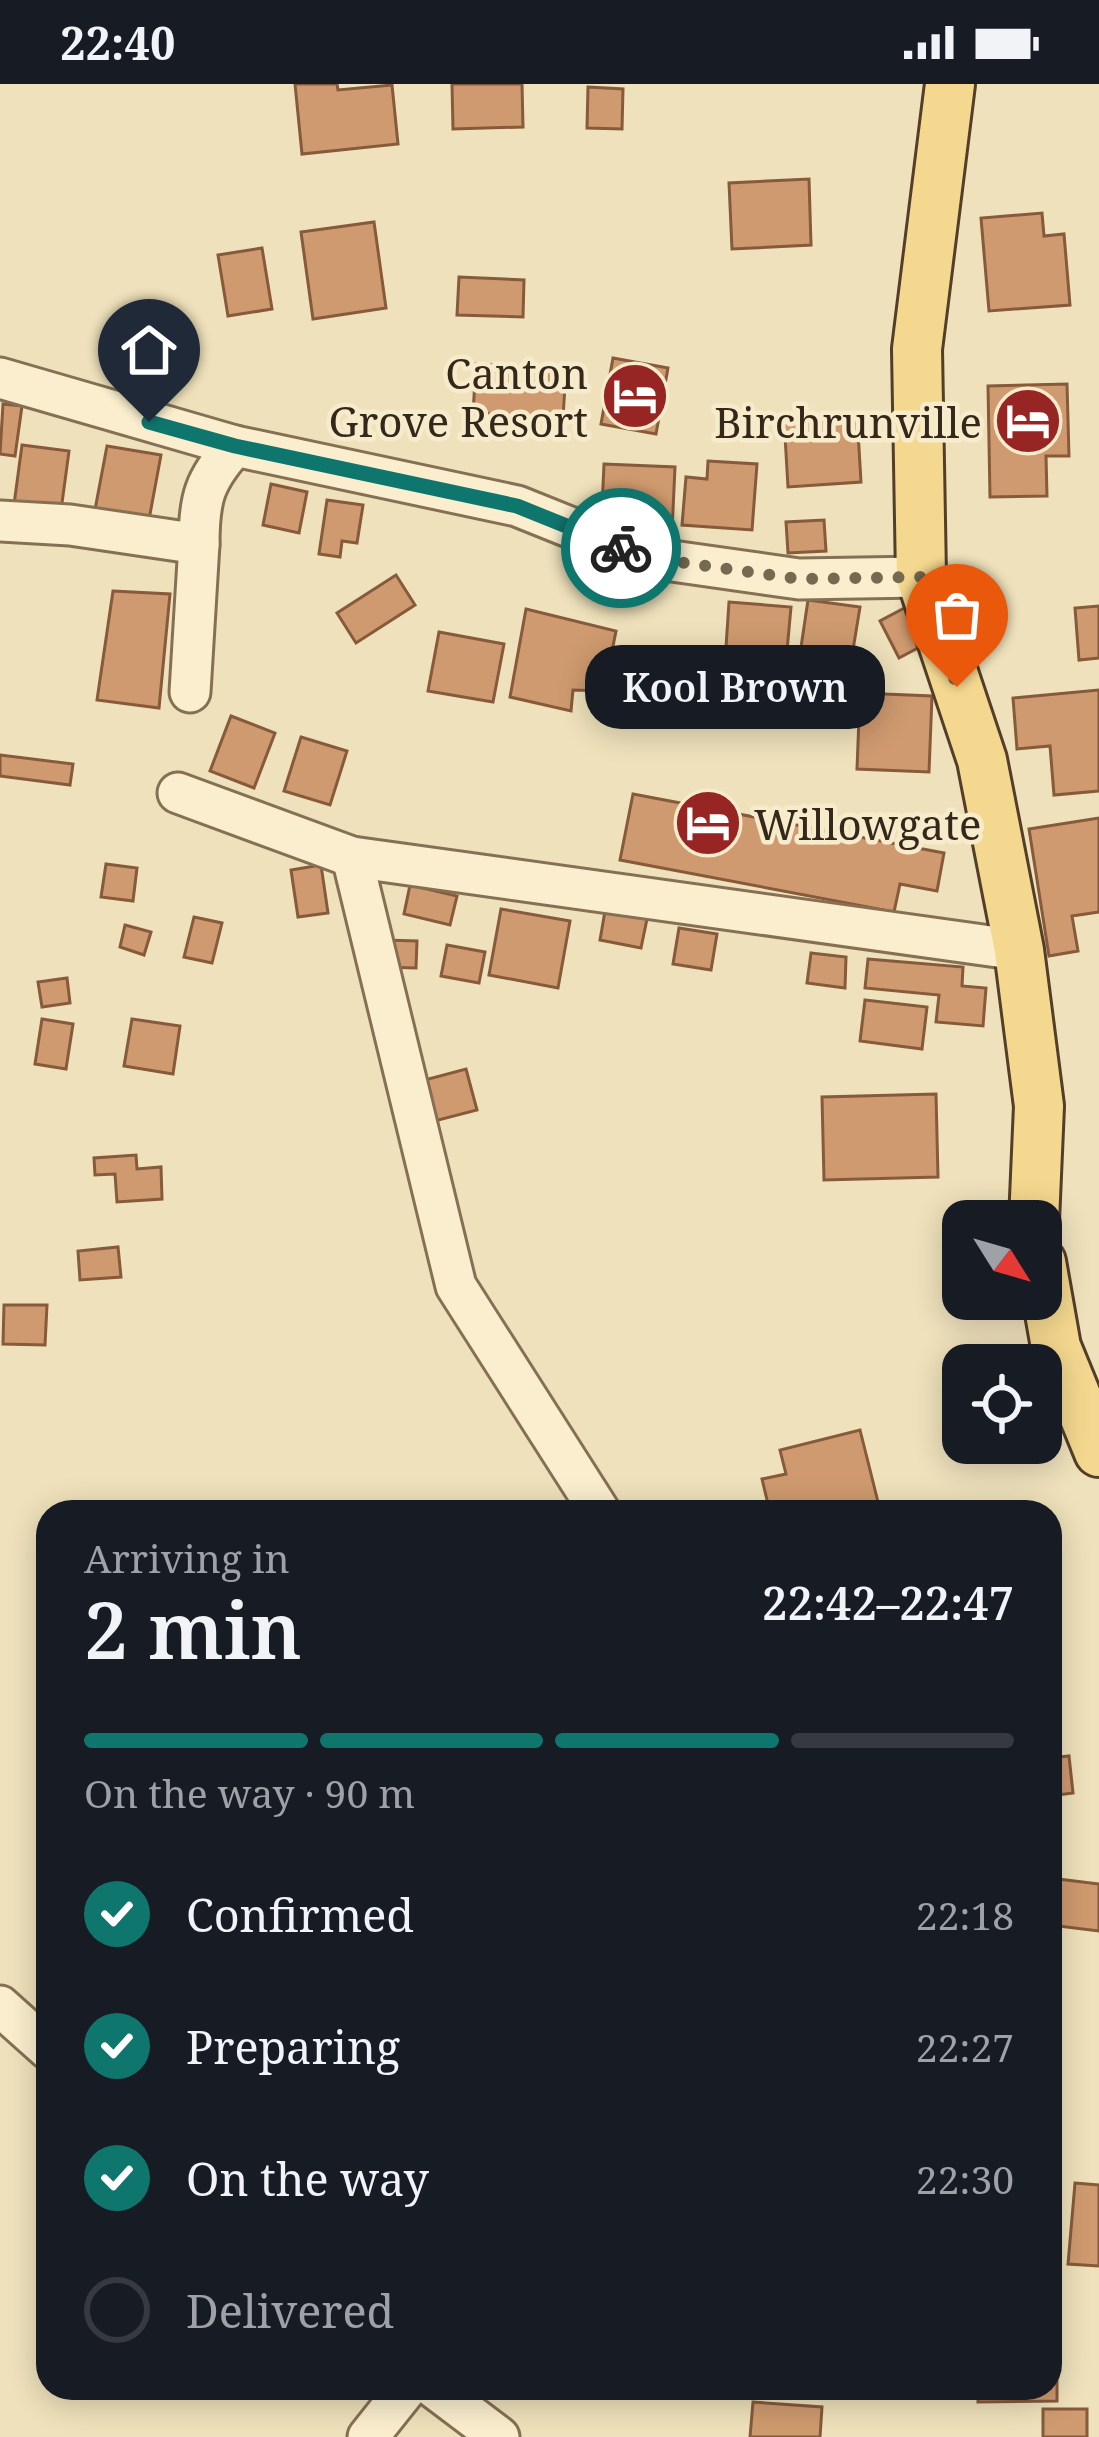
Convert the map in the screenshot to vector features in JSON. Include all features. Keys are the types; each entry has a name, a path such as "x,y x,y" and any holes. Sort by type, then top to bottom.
{"main road":[{"path":"950,84 916,349 921,577 982,760 1019,950 1039,1106 1035,1200"},
{"path":"1051,1320 1056,1347 1099,1452"}],"street":[{"path":"0,379 235,446 517,506 644,557 799,579 921,577"},
{"path":"190,692 200,500 217,466 235,446"},
{"path":"0,521 70,525 199,544"},
{"path":"178,793 352,856 1019,950"},
{"path":"352,856 456,1286 592,1500"},
{"path":"0,2006 36,2038"},
{"path":"368,2437 397,2400"},
{"path":"450,2400 499,2437"}],"building":[{"path":"295,84 337,84 338,90 392,85 398,144 302,154"},
{"path":"452,84 522,84 523,127 453,129"},
{"path":"588,87 623,89 622,129 587,128"},
{"path":"809,179 811,245 732,249 729,183"},
{"path":"1042,213 1044,236 1064,234 1070,305 989,311 981,218"},
{"path":"374,222 386,308 313,319 301,232"},
{"path":"262,248 272,309 228,316 218,255"},
{"path":"459,277 524,280 523,317 457,315"},
{"name":"Canton Grove Resort","path":"613,358 668,368 656,434 601,424"},
{"path":"476,364 566,369 563,418 473,413"},
{"name":"Birchrunville","path":"1067,384 1069,456 1046,456 1047,496 990,497 988,386"},
{"path":"3,404 22,406 15,456 0,454"},
{"path":"857,414 861,482 788,487 784,419"},
{"path":"22,445 69,451 60,518 13,512"},
{"path":"107,446 161,455 148,525 94,515"},
{"path":"708,461 757,464 752,530 682,525 686,477 707,479"},
{"path":"604,464 675,467 672,532 601,530"},
{"path":"271,484 307,492 299,533 263,525"},
{"path":"327,500 363,505 357,543 342,541 340,557 319,554"},
{"path":"824,520 826,551 788,553 786,522"},
{"path":"396,575 415,605 356,643 337,613"},
{"path":"113,591 170,594 159,708 97,700"},
{"path":"808,600 860,607 851,662 800,654"},
{"path":"729,602 791,607 787,651 726,647"},
{"path":"910,605 929,642 899,658 880,621"},
{"path":"1099,606 1099,658 1079,660 1075,608"},
{"path":"526,609 616,631 604,691 573,690 571,711 510,697"},
{"path":"439,632 504,644 493,702 428,691"},
{"path":"741,664 786,666 785,683 802,683 801,726 739,724"},
{"path":"1099,690 1099,791 1054,795 1050,746 1017,749 1013,698"},
{"path":"860,693 932,696 929,772 857,769"},
{"path":"231,716 275,733 254,788 210,771"},
{"path":"301,737 347,751 330,805 284,791"},
{"path":"0,755 73,764 70,785 0,776"},
{"name":"Willowgate","path":"633,794 944,853 937,891 900,884 894,912 620,860"},
{"path":"1099,818 1099,912 1072,916 1078,951 1049,956 1029,829"},
{"path":"106,864 137,868 133,901 101,897"},
{"path":"321,865 328,913 298,917 291,870"},
{"path":"410,885 457,896 450,925 404,914"},
{"path":"501,909 570,921 558,988 489,975"},
{"path":"605,911 647,919 641,948 600,940"},
{"path":"194,917 222,923 212,963 184,957"},
{"path":"125,925 151,932 144,955 120,947"},
{"path":"679,928 717,934 711,970 673,964"},
{"path":"383,940 417,941 416,968 382,967"},
{"path":"447,945 485,952 479,983 441,976"},
{"path":"811,953 846,957 845,988 807,983"},
{"path":"868,959 963,967 962,986 986,988 983,1026 936,1022 939,995 865,988"},
{"path":"67,978 70,1003 42,1007 38,982"},
{"path":"865,1000 927,1007 922,1049 860,1041"},
{"path":"42,1019 73,1024 66,1069 35,1064"},
{"path":"132,1019 180,1026 173,1074 124,1066"},
{"path":"466,1069 477,1110 427,1123 417,1082"},
{"path":"936,1094 938,1177 824,1180 822,1097"},
{"path":"136,1155 137,1169 161,1167 162,1199 117,1202 115,1174 95,1175 94,1158"},
{"path":"118,1247 121,1277 80,1280 78,1251"},
{"path":"4,1305 47,1305 45,1345 3,1344"},
{"path":"860,1430 878,1500 767,1500 762,1479 786,1474 780,1450"},
{"path":"1069,1756 1073,1793 1062,1794 1062,1757"},
{"path":"1062,1879 1099,1884 1099,1931 1062,1926"},
{"path":"1075,2183 1099,2185 1099,2266 1068,2264"},
{"path":"978,2400 1057,2400 1057,2401"},
{"path":"753,2402 822,2407 820,2437 750,2437"},
{"path":"1043,2409 1087,2409 1087,2437 1043,2437"}],"way so far":[{"path":"621,548 644,557 799,579 921,577 957,687"}],"place":[{"name":"Canton Grove Resort","path":"635,396"},
{"name":"Birchrunville","path":"1028,421"},
{"name":"Kool Brown","path":"957,687"},
{"name":"Willowgate","path":"708,823"}],"route":[{"path":"149,422 235,446 517,506 621,548"}]}
